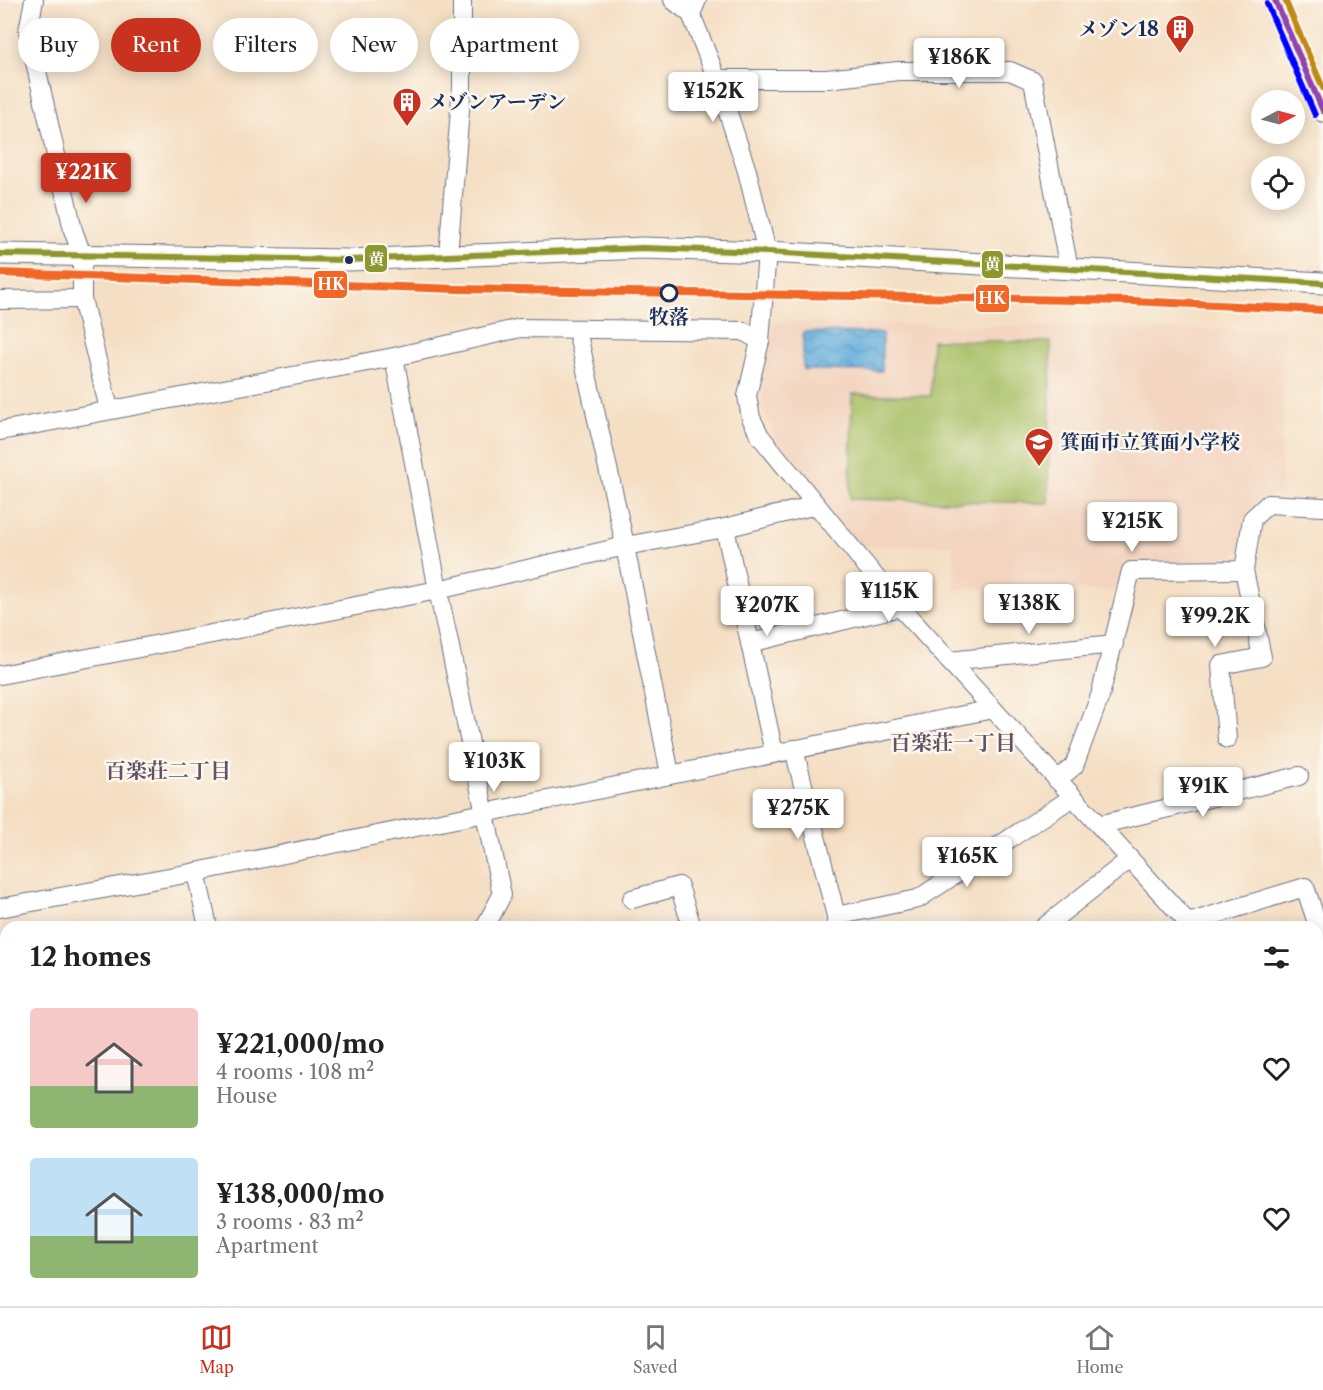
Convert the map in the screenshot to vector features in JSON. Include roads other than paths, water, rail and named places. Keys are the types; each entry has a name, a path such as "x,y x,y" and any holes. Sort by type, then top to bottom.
{"street":[{"path":"34,0 28,31 73,230 82,255 82,299 110,409"},
{"path":"448,256 462,86 462,0"},
{"path":"673,0 694,7 747,171 767,252 760,341 747,396 751,418 760,436 900,607 1186,921"},
{"path":"1275,0 1323,111"},
{"path":"717,79 827,79 898,71 1010,71 1033,81 1069,269"},
{"path":"0,254 349,260 643,248 767,252 1323,283"},
{"path":"0,300 82,299"},
{"path":"0,431 394,357 520,328 743,331 760,341"},
{"path":"577,330 625,546 670,774"},
{"path":"394,357 438,590 487,813 502,895 488,921"},
{"path":"1227,739 1221,665 1262,657 1244,570 1252,519 1268,504 1323,507"},
{"path":"0,675 438,590 625,546 725,528 816,505"},
{"path":"725,528 774,753"},
{"path":"1057,780 1074,766 1100,696 1131,571 1244,570"},
{"path":"750,643 900,607"},
{"path":"949,661 1114,644"},
{"path":"0,908 196,872 993,709"},
{"path":"794,749 836,921 918,899 1073,797"},
{"path":"1099,825 1299,776"},
{"path":"1052,921 1130,859"},
{"path":"196,872 207,921"},
{"path":"632,899 679,886 690,921"},
{"path":"1202,921 1305,886 1316,921"}],"water":[{"path":"803,332 882,333 882,371 803,370"}],"place":[{"name":"メゾン18","path":"1180,54"},
{"name":"メゾンアーデン","path":"407,128"},
{"name":"牧落","path":"669,293"},
{"name":"箕面市立箕面小学校","path":"1039,468"}],"district":[{"name":"百楽荘一丁目","path":"953,742"},
{"name":"百楽荘二丁目","path":"168,770"}]}
